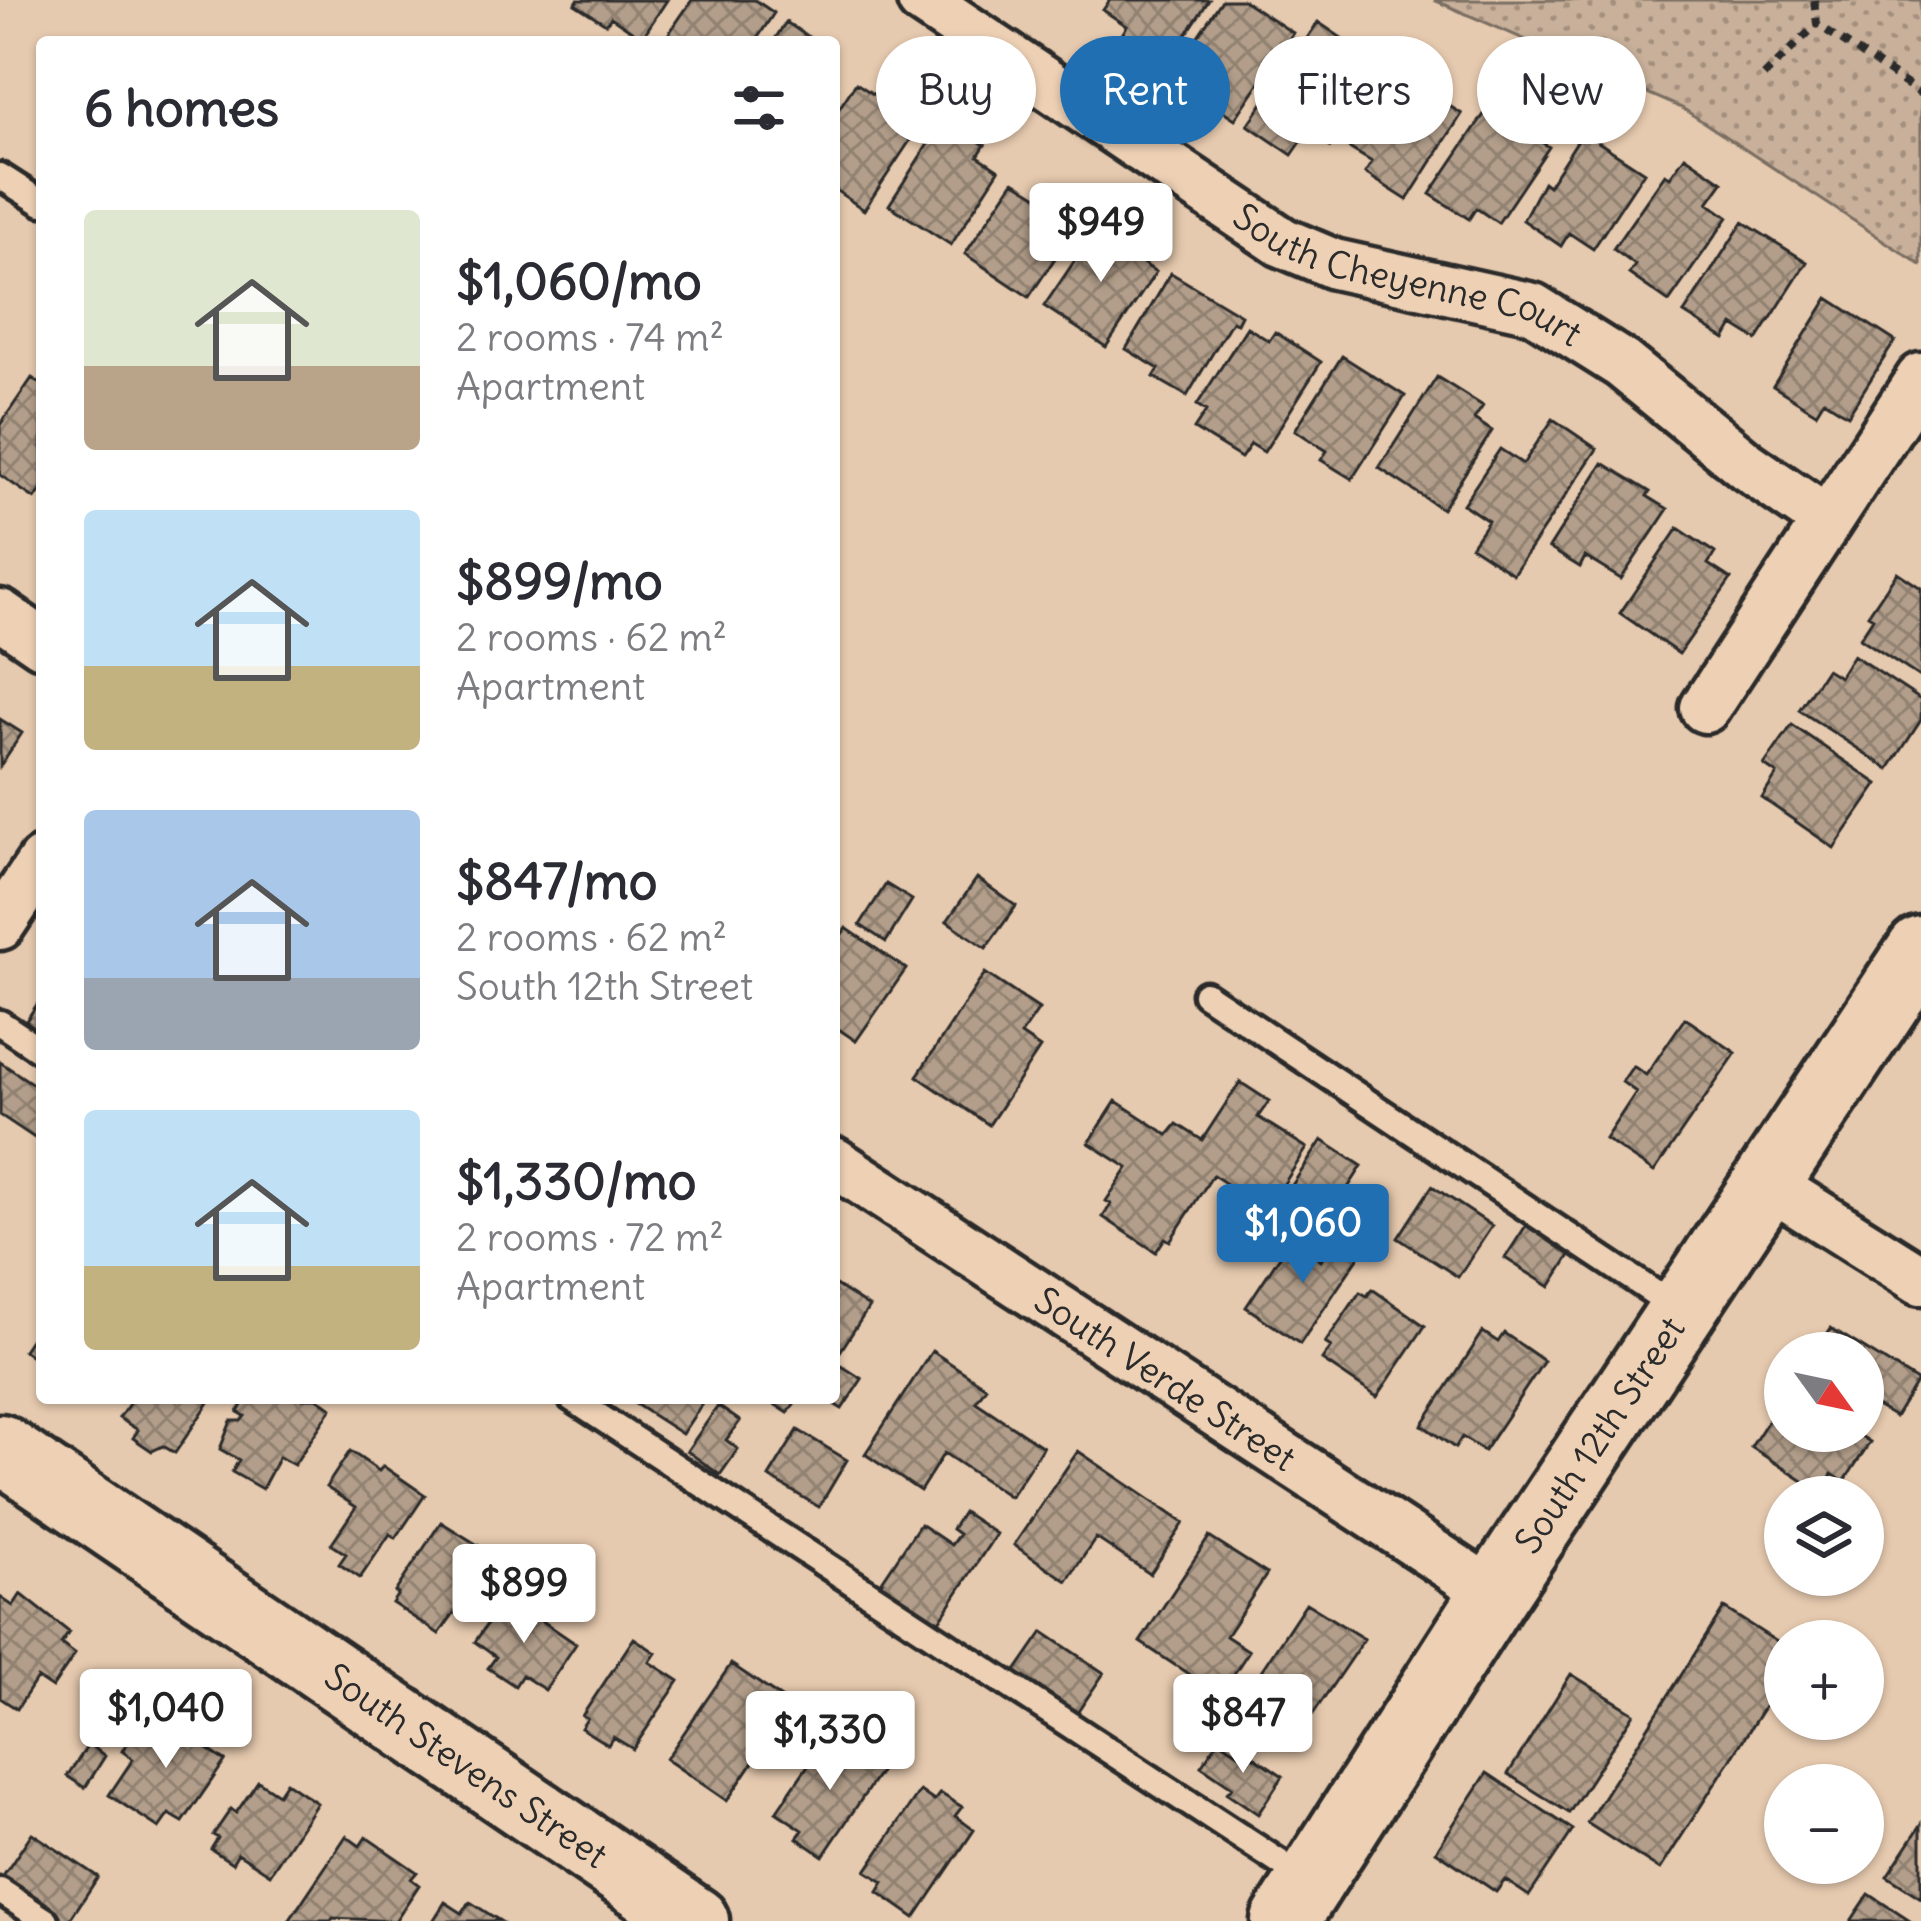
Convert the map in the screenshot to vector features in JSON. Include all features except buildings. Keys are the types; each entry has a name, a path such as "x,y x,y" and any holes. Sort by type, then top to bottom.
{"main road":[{"name":"South 12th Street","path":"1298,1902 1494,1594 1921,950"},
{"name":"South Stevens Street","path":"0,1448 695,1921"}],"street":[{"name":"South Cheyenne Court","path":"922,0 1282,242 1334,264 1487,295 1533,308 1555,320 1622,364 1747,466 1827,520"},
{"path":"1705,708 1921,378"},
{"path":"0,614 36,639"},
{"path":"0,925 36,871"},
{"name":"South Verde Street","path":"840,1166 1494,1594"},
{"path":"1767,1184 1921,1280"}],"lane":[{"path":"0,176 36,199"},
{"path":"1205,994 1682,1311"},
{"path":"0,1023 36,1047"},
{"path":"580,1404 1298,1902"},
{"path":"0,1891 46,1921"}],"path":[{"path":"1814,0 1817,24 1921,94"},
{"path":"1763,76 1817,24"}],"shaded area":[{"path":"1434,0 1921,0 1921,265 1682,108 1646,92 1646,36 1517,36"}]}
